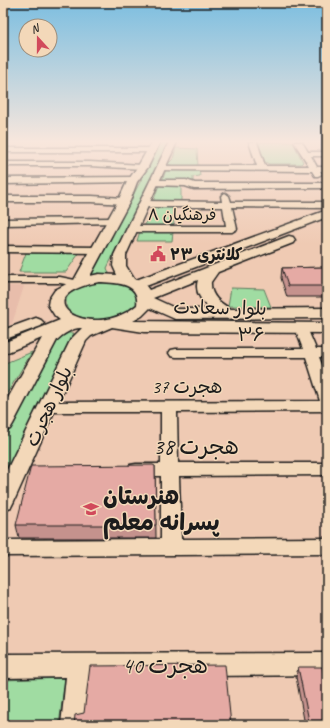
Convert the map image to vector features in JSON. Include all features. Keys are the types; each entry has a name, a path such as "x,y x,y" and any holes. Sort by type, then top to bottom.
{"main road":[{"path":"78,283 114,221 136,176"},
{"path":"3,335 70,319 91,324 110,324 132,317 144,306 146,298 142,290 132,283 119,270 118,263 157,176"},
{"path":"70,319 57,307 56,300 60,294 78,283 104,278 132,283 172,272 327,213"},
{"path":"146,298 214,269 327,225"},
{"path":"214,269 209,273 204,283 205,293 213,304 227,313"},
{"path":"172,272 171,275 175,279 185,281"},
{"name":"بلوار سعادت","path":"146,298 178,320 301,328 327,328"},
{"name":"بلوار سعادت","path":"110,324 144,327 178,320 227,313 327,313"},
{"path":"3,349 70,319"},
{"name":"بلوار هجرت","path":"3,424 50,338 70,319"},
{"name":"بلوار هجرت","path":"3,501 26,470 48,407 79,339 90,331 110,324"}],"street":[{"path":"320,176 326,187"},
{"path":"3,181 133,180"},
{"path":"154,183 223,186 326,187"},
{"path":"223,186 227,205"},
{"path":"3,200 92,199 124,201"},
{"path":"144,204 327,205"},
{"name":"فرهنگیان ۸","path":"132,230 232,229 227,205"},
{"path":"3,222 114,221"},
{"path":"3,250 98,250"},
{"path":"3,280 60,280 78,283"},
{"path":"301,328 327,400"},
{"name":"۳۶","path":"176,353 327,353"},
{"path":"169,406 170,547"},
{"name":"هجرت 37","path":"48,407 327,406"},
{"name":"هجرت 38","path":"122,470 327,469"},
{"path":"3,548 327,546"},
{"name":"هجرت 40","path":"3,666 327,664"},
{"path":"73,725 79,666"}],"shaded area":[{"path":"3,286 24,286 12,324 3,326"}],"green space":[{"path":"143,176 152,176 107,268 109,273 88,275 95,268"},
{"path":"164,176 200,176 193,177 193,181 162,181"},
{"path":"181,184 181,202 153,202 159,185"},
{"path":"153,205 173,205 174,227 142,227 149,218"},
{"path":"140,231 173,232 172,241 137,241"},
{"path":"80,252 66,272 19,272 26,253"},
{"path":"101,281 113,281 133,287 141,299 135,309 125,315 105,319 93,319 82,318 73,314 67,309 66,299 71,291"},
{"path":"231,288 264,289 271,307 228,306"},
{"path":"74,333 3,481 3,442 59,334"},
{"path":"32,352 3,400 3,364"},
{"path":"65,678 59,725 3,725 3,680"}],"building":[{"path":"327,267 327,286 288,286 282,268"},
{"name":"هنرستان پسرانه معلم","path":"31,466 155,466 156,525 16,525"},
{"path":"225,665 231,725 74,725 75,715 84,713 90,666"},
{"path":"298,667 322,667 327,687 327,721 309,721"}],"place":[{"name":"کلانتری ۲۳","path":"158,254"},
{"name":"هنرستان پسرانه معلم","path":"91,509"}]}
